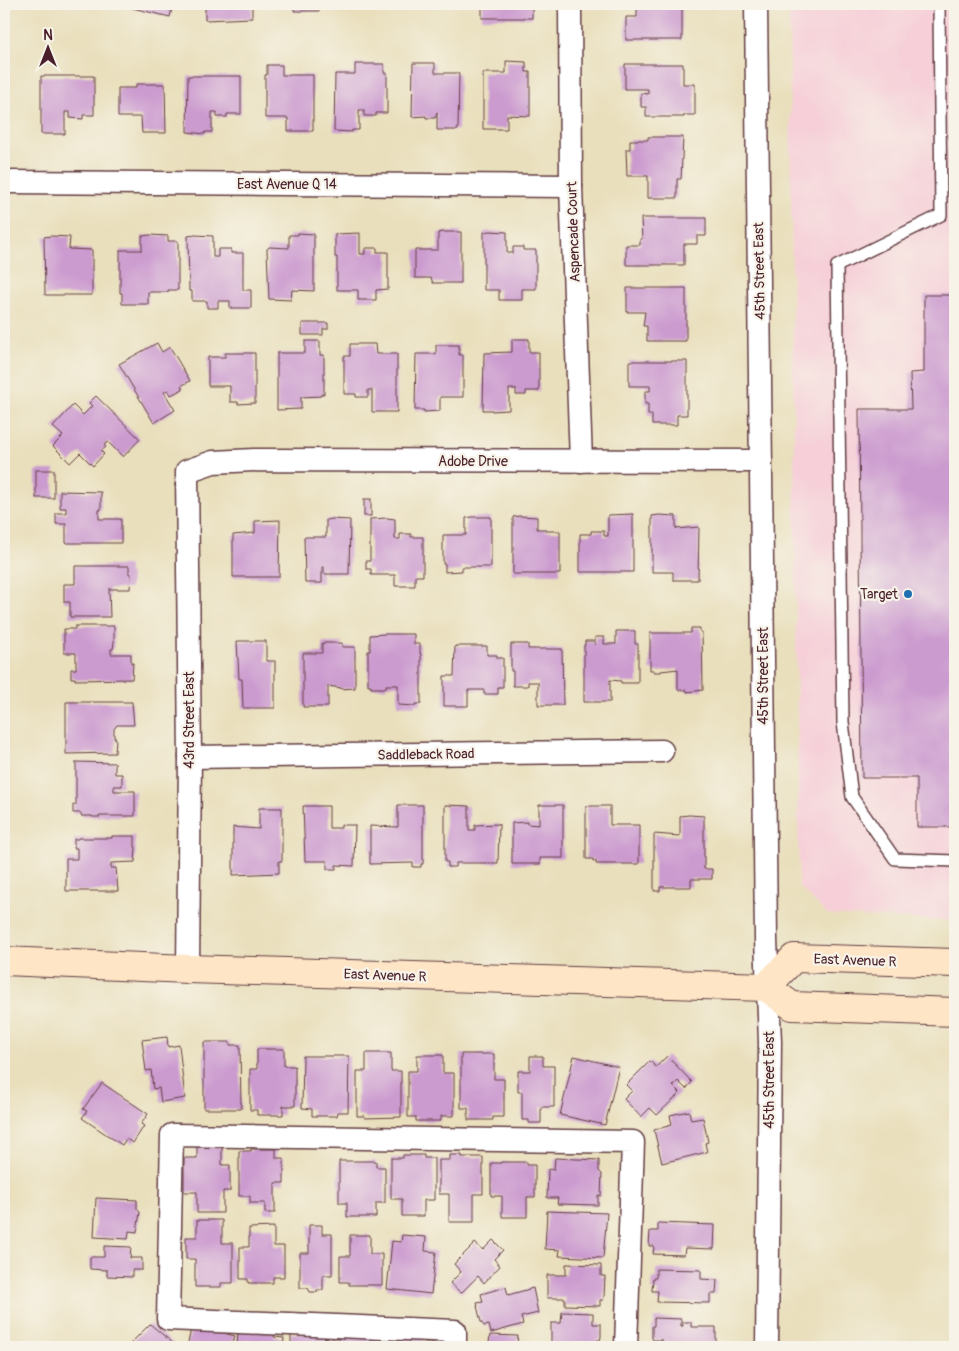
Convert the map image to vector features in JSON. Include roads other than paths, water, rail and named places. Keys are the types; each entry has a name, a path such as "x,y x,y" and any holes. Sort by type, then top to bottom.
{"main road":[{"name":"East Avenue R","path":"4,961 188,969 766,987 794,958 955,962"},
{"path":"766,987 792,1006 955,1012"}],"street":[{"name":"Aspencade Court","path":"570,4 571,186 581,461"},
{"name":"45th Street East","path":"756,4 766,987 770,1042 767,1347"},
{"name":"East Avenue Q 14","path":"4,182 571,186"},
{"name":"Adobe Drive","path":"187,471 213,462 254,460 761,460"},
{"name":"43rd Street East","path":"187,471 190,757 188,969"},
{"name":"Saddleback Road","path":"190,757 662,751"},
{"path":"455,1347 456,1331 168,1319 172,1135 633,1142 626,1347"}],"lane":[{"path":"939,4 940,215 837,266 843,722 852,797 895,859 955,861"}],"place":[{"name":"Target","path":"908,594"}]}
